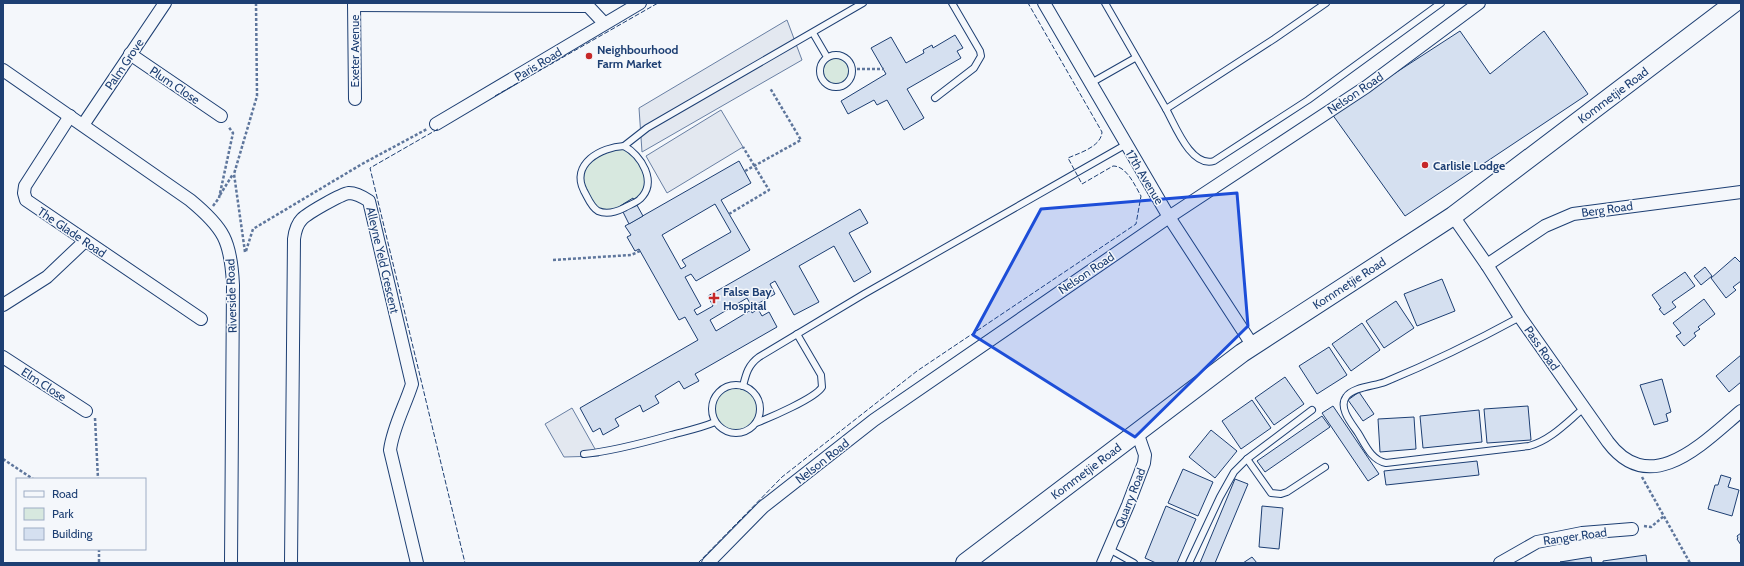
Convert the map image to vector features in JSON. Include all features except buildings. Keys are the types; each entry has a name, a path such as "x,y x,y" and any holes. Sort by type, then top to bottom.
{"main road":[{"name":"Kommetjie Road","path":"965,563 1253,346 1453,216 1734,3"}],"street":[{"name":"Palm Grove","path":"83,125 165,3"},
{"name":"Paris Road","path":"436,124 640,3"},
{"name":"17th Avenue","path":"1044,3 1168,216 1253,346"},
{"name":"Nelson Road","path":"708,563 763,507 874,420 1168,216 1366,87 1479,3"},
{"path":"354,4 588,4 604,23"},
{"name":"Exeter Avenue","path":"354,4 355,99"},
{"name":"Plum Close","path":"130,54 221,116"},
{"name":"Riverside Road","path":"3,70 206,213 224,235 229,247 232,266 233,389 231,563"},
{"name":"The Glade Road","path":"70,116 27,182 24,193 26,200 34,207 201,319"},
{"name":"Berg Road","path":"1487,265 1545,226 1574,214 1741,192"},
{"name":"Alleyne Yeld Crescent","path":"291,563 294,239 296,228 302,219 313,211 348,193 357,194 369,201 412,384 392,439 390,450 417,563"},
{"name":"Pass Road","path":"1453,216 1487,265 1520,317 1613,448 1620,454 1639,464"},
{"path":"3,305 47,277 85,241"},
{"name":"Elm Close","path":"3,357 86,411"},
{"path":"1639,464 1659,466 1679,459 1704,442 1741,411"},
{"name":"Quarry Road","path":"1103,563 1144,463 1145,455 1137,432"},
{"name":"Ranger Road","path":"1500,563 1537,542 1582,533 1632,529"}],"lane":[{"path":"624,146 636,154 647,172 648,182 646,190 640,199 617,212 607,213 598,210 591,205 580,184 580,174 583,167 589,160 604,150 624,146 647,128 863,3"},
{"path":"935,98 974,68 980,56 980,51 952,3"},
{"path":"1105,3 1184,143 1194,156 1205,162 1214,161 1308,100 1441,3"},
{"path":"1166,109 1274,39 1326,3"},
{"path":"813,33 828,57"},
{"path":"838,55 843,57 851,64 852,75 842,87 831,87 823,81 820,70 823,61 828,57 838,55"},
{"path":"1091,82 1135,58"},
{"path":"743,386 747,370 753,361 797,334 1126,145"},
{"path":"1520,317 1423,366 1383,383 1363,388 1348,395 1344,401 1344,410 1367,448 1375,458 1386,463 1529,446 1539,444 1584,408"},
{"path":"756,423 760,408 758,401 750,389 743,386 728,386 717,394 712,408 715,422 727,432 735,433 743,432 756,423 782,412 817,393 822,388 822,375 797,334"},
{"path":"1189,563 1234,472 1247,459 1312,410"},
{"path":"584,454 661,438 715,422"},
{"path":"1247,459 1271,493 1276,494 1287,492 1325,467"},
{"path":"1109,549 1134,563"}],"path":[{"path":"206,213 219,198 234,174 257,96 256,3"},
{"path":"852,69 884,69"},
{"path":"745,172 800,140 770,88"},
{"path":"219,198 233,133 221,116"},
{"path":"234,174 245,252 253,229 362,164 436,124"},
{"path":"729,214 769,190 743,147"},
{"path":"553,260 631,255 640,251"},
{"path":"86,411 95,417 98,478"},
{"path":"3,459 32,478"},
{"path":"1639,464 1664,516 1690,563"},
{"path":"1632,529 1636,524 1651,527 1664,516"},
{"path":"99,550 99,563"}],"highlighted area":[{"path":"1237,193 1248,326 1135,437 973,335 1041,209"}],"green space":[{"path":"833,55 839,55 848,59 852,71 848,83 839,87 833,87 824,83 820,74 820,68 824,59"},
{"path":"624,146 636,154 648,182 640,199 607,213 591,205 580,174 583,167 604,150"},
{"path":"736,385 745,387 753,392 758,400 760,409 758,418 753,426 745,431 736,433 727,431 719,426 714,418 712,409 714,400 719,392 727,387"}],"shaded area":[{"path":"787,20 802,60 642,152 639,108"},
{"path":"721,110 743,147 667,193 646,156"},
{"path":"572,408 599,456 564,457 545,424"}],"fence":[{"path":"495,96 658,3"},
{"path":"698,563 782,477 917,371 1136,224 1141,196 1133,182 1122,169 1113,166 1082,184 1068,158 1094,146 1101,137 1102,132 1028,3"},
{"path":"438,129 370,168 465,563"}],"place":[{"name":"Neighbourhood Farm Market","path":"589,56"},
{"name":"Carlisle Lodge","path":"1425,165"},
{"name":"False Bay Hospital","path":"714,298"}]}
